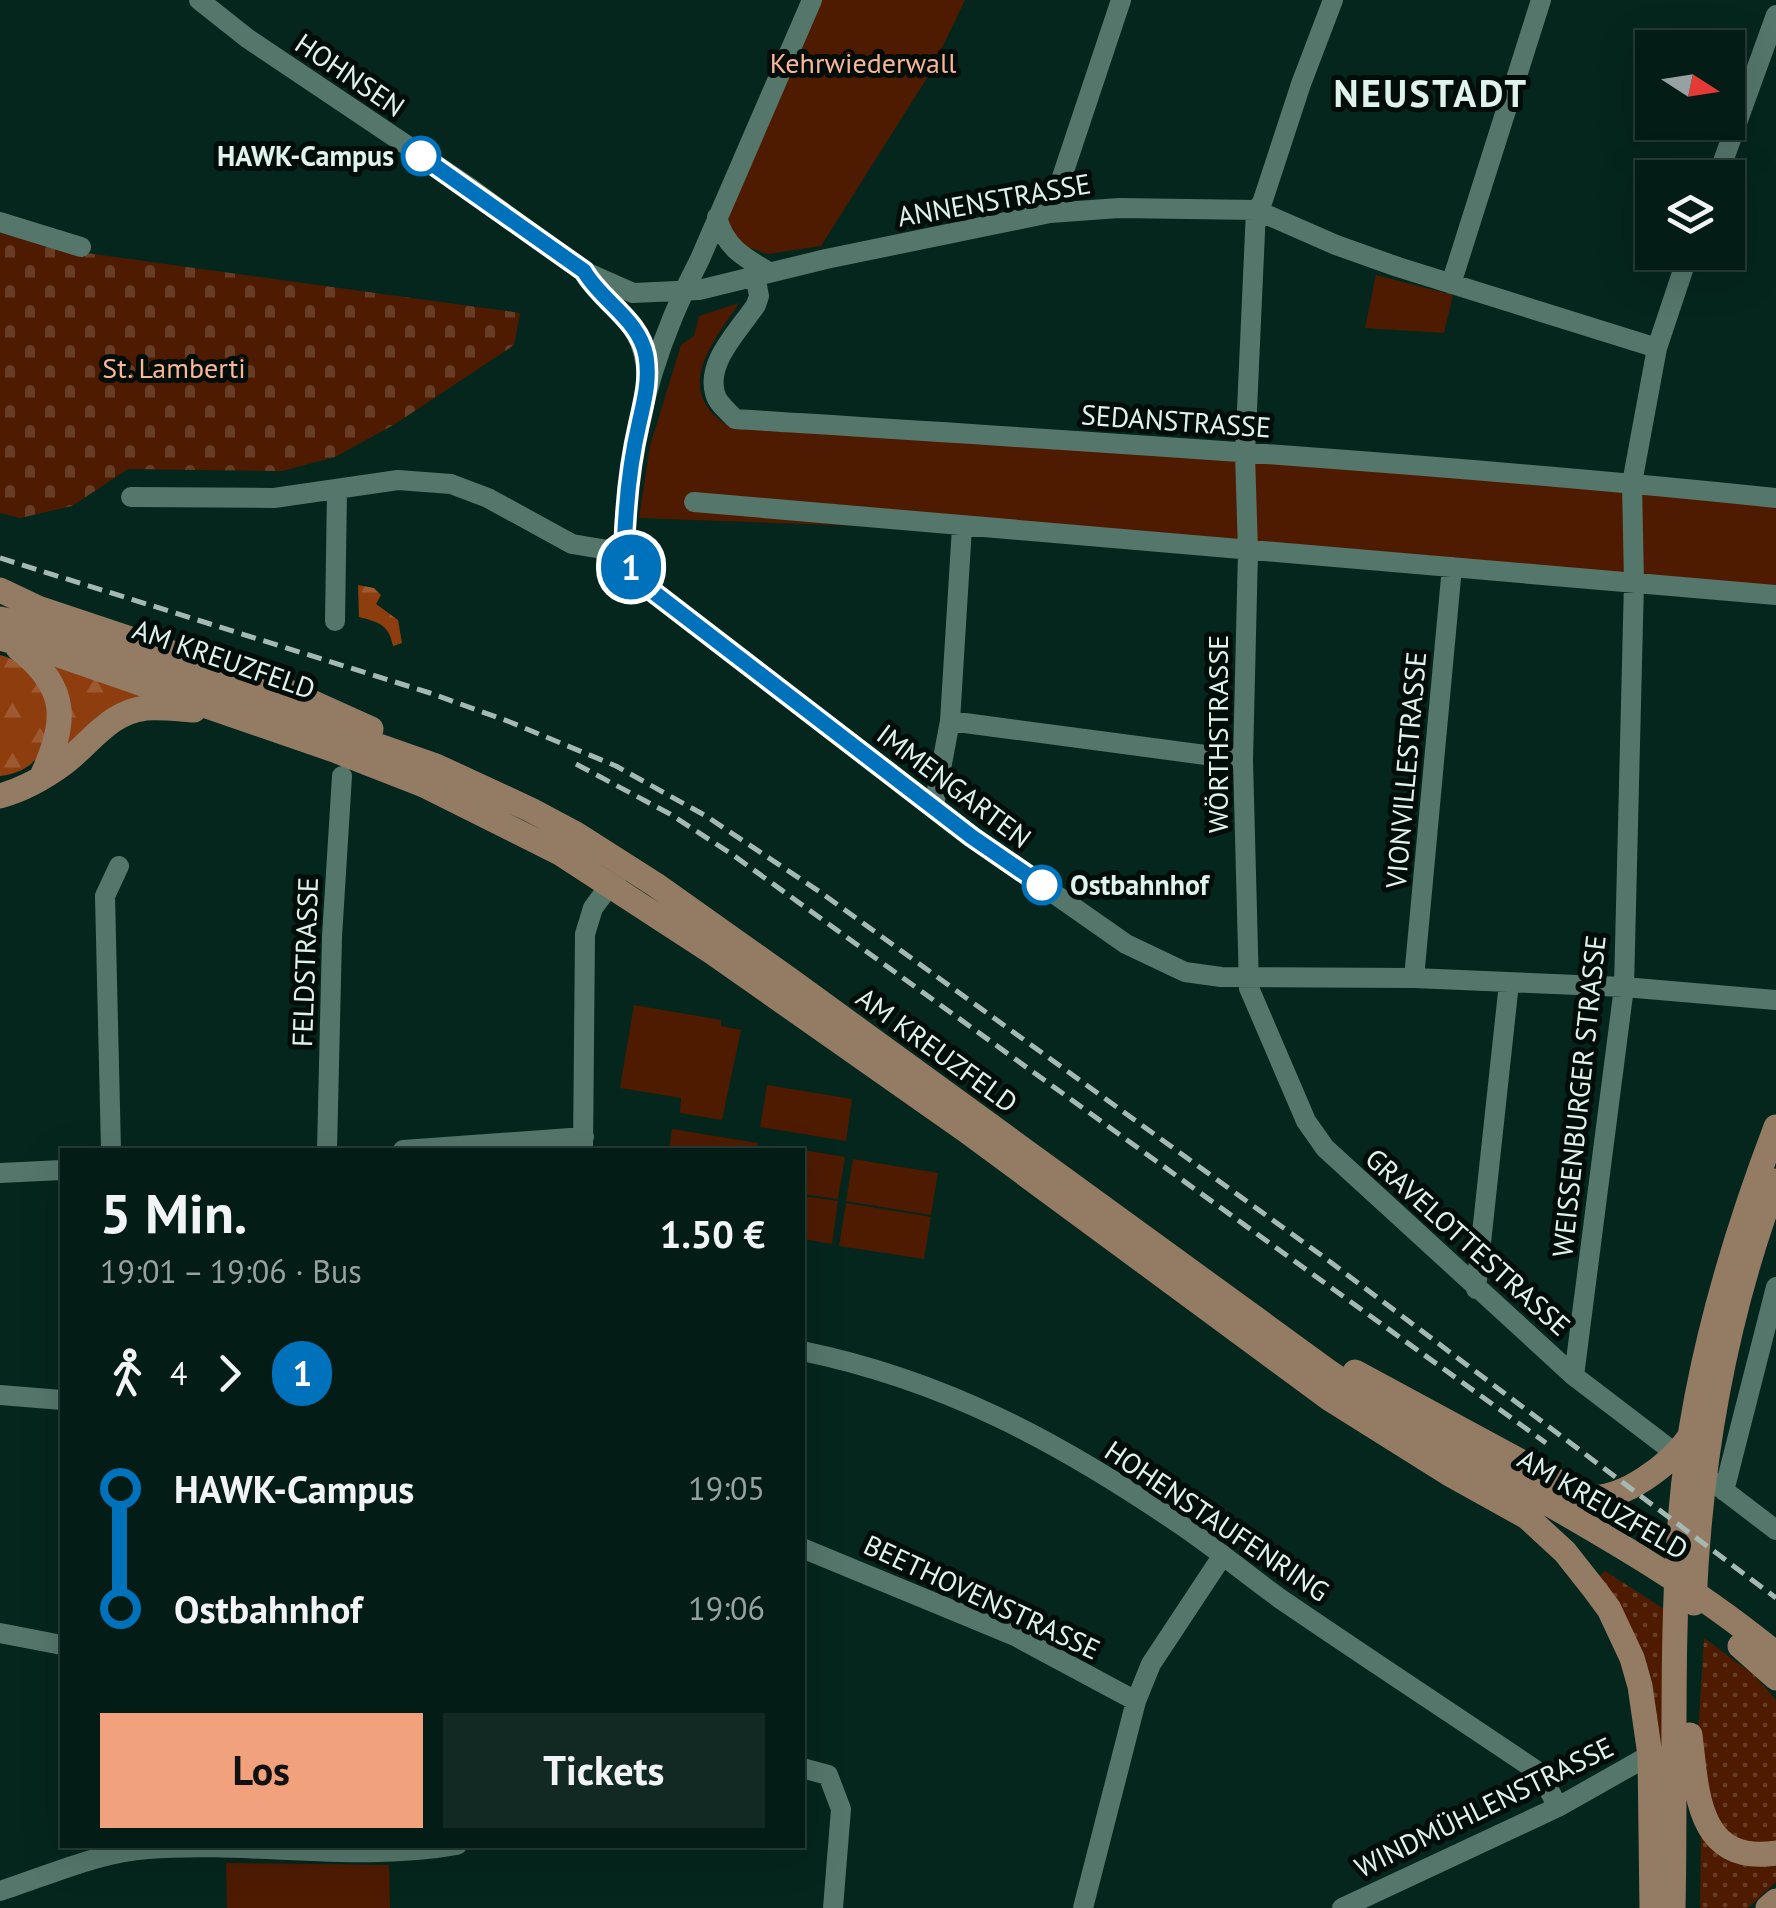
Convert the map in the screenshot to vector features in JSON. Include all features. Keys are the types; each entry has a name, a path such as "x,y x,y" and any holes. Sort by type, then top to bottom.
{"main road":[{"path":"0,590 38,608 318,703 436,766"},
{"path":"2,632 42,669 62,714 58,738 40,778"},
{"name":"AM KREUZFELD","path":"2,632 69,638 436,766 532,810 712,952 964,1130 1330,1398 1448,1473 1526,1516 1580,1570 1609,1610 1640,1686 1650,1755 1652,1908"},
{"name":"AM KREUZFELD","path":"2,632 424,784 560,853 618,875 806,991 1394,1416 1667,1585 1695,1618 1776,1654"},
{"path":"0,796 65,762 99,729 123,715 145,708 229,713"},
{"path":"1673,1908 1695,1618 1681,1508 1690,1435 1733,1250 1776,1127"},
{"path":"1686,1908 1698,1520 1708,1437 1740,1290 1776,1181"},
{"path":"1290,1343 1350,1369 1586,1497 1620,1494 1658,1466 1690,1435"},
{"path":"1526,1516 1667,1585"},
{"path":"1695,1618 1776,1678"},
{"path":"1690,1734 1698,1804 1707,1827 1736,1850 1762,1855 1776,1853"},
{"path":"1768,1908 1776,1901"}],"street":[{"name":"HOHNSEN","path":"199,0 247,38 469,187 584,271 633,292 682,292"},
{"path":"131,497 274,498 398,480 451,484 488,498 572,544 626,553 631,465 648,390 682,292 812,0"},
{"path":"1050,213 1121,0"},
{"name":"WÖRTHSTRASSE","path":"1249,977 1242,760 1248,552 1245,454 1256,210 1262,203 1332,0"},
{"path":"1452,284 1541,0"},
{"path":"1724,160 1776,15"},
{"name":"ANNENSTRASSE","path":"682,292 1050,213 1119,208 1256,210 1336,245 1656,348"},
{"path":"717,217 733,251 762,274"},
{"path":"0,222 80,246"},
{"name":"WEISSENBURGER STRASSE","path":"1574,1376 1624,987 1634,582 1632,483 1656,348 1684,270"},
{"path":"584,271 597,293 621,312 640,340 646,354 648,390"},
{"name":"SEDANSTRASSE","path":"762,274 759,296 713,376 714,393 735,419 1632,483 1776,498"},
{"path":"335,621 337,491"},
{"path":"694,502 1776,595"},
{"path":"934,806 950,721 962,527"},
{"name":"IMMENGARTEN","path":"626,553 630,565 652,591 934,806 1126,944 1185,972 1624,987 1776,1000"},
{"name":"VIONVILLESTRASSE","path":"1414,978 1452,567"},
{"path":"950,721 1242,760"},
{"name":"FELDSTRASSE","path":"327,1148 332,937 342,776"},
{"path":"111,1148 105,896 120,866"},
{"path":"463,1148 584,1144 585,934 594,908 618,875"},
{"name":"GRAVELOTTESTRASSE","path":"1249,977 1254,1003 1317,1139 1476,1290 1574,1376 1776,1530"},
{"path":"1476,1290 1509,983"},
{"path":"0,1173 60,1170"},
{"path":"1719,1487 1776,1288"},
{"name":"HOHENSTAUFENRING","path":"805,1351 867,1364 954,1396 1006,1420 1133,1493 1278,1597 1540,1773 1558,1807"},
{"path":"0,1395 60,1400"},
{"name":"BEETHOVENSTRASSE","path":"805,1549 1015,1636 1136,1702"},
{"path":"1083,1908 1136,1702 1151,1664 1222,1555"},
{"path":"0,1633 60,1645"},
{"name":"WINDMÜHLENSTRASSE","path":"1342,1908 1558,1807 1650,1755"},
{"path":"805,1769 828,1775 840,1809 833,1908"},
{"path":"0,1891 113,1855 145,1849 190,1848"},
{"path":"389,1848 439,1848"}],"green space":[{"name":"Kehrwiederwall","path":"822,0 965,0 930,73 821,246 768,254 733,242 726,220"},
{"name":"St. Lamberti","path":"0,233 79,252 520,313 514,345 395,424 335,457 282,471 128,469 72,506 20,518 0,513"},
{"path":"1376,275 1453,295 1444,333 1365,328"},
{"path":"739,303 709,351 700,383 712,413 730,427 1776,496 1776,585 976,530 639,518 650,446 681,345 694,336 699,316"},
{"path":"358,585 374,588 381,595 376,604 398,620 402,643 393,646 382,626 359,617"},
{"path":"0,655 20,664 35,679 50,718 39,756 23,769 0,776"},
{"path":"50,663 152,698 99,715 58,755"},
{"path":"634,1005 721,1020 721,1026 741,1030 722,1120 680,1113 681,1098 620,1088"},
{"path":"767,1085 852,1099 846,1141 760,1127"},
{"path":"672,1129 758,1143 757,1148 669,1148"},
{"path":"805,1150 845,1157 838,1199 805,1194"},
{"path":"853,1159 938,1173 931,1215 846,1201"},
{"path":"805,1196 838,1201 832,1244 805,1239"},
{"path":"846,1203 931,1217 924,1259 839,1246"},
{"path":"1605,1571 1664,1609 1664,1759 1599,1577"},
{"path":"1704,1638 1754,1675 1776,1700 1776,1846 1723,1838 1697,1752"},
{"path":"1701,1834 1776,1859 1776,1882 1748,1908 1700,1908"},
{"path":"226,1863 389,1865 390,1908 227,1908"}],"railway":[{"path":"0,558 430,693 510,722 616,766 706,816 820,892 1321,1255 1776,1598"},
{"path":"576,764 670,814 733,855 1546,1443"}],"bus line":[{"name":"1","path":"421,156 584,271 597,293 621,312 640,340 646,354 648,390 631,465 625,526 626,553 638,577 972,837 1042,885"}],"place":[{"name":"HAWK-Campus","path":"421,156"},
{"name":"Ostbahnhof","path":"1042,885"}],"district":[{"name":"NEUSTADT","path":"1431,94"}]}
